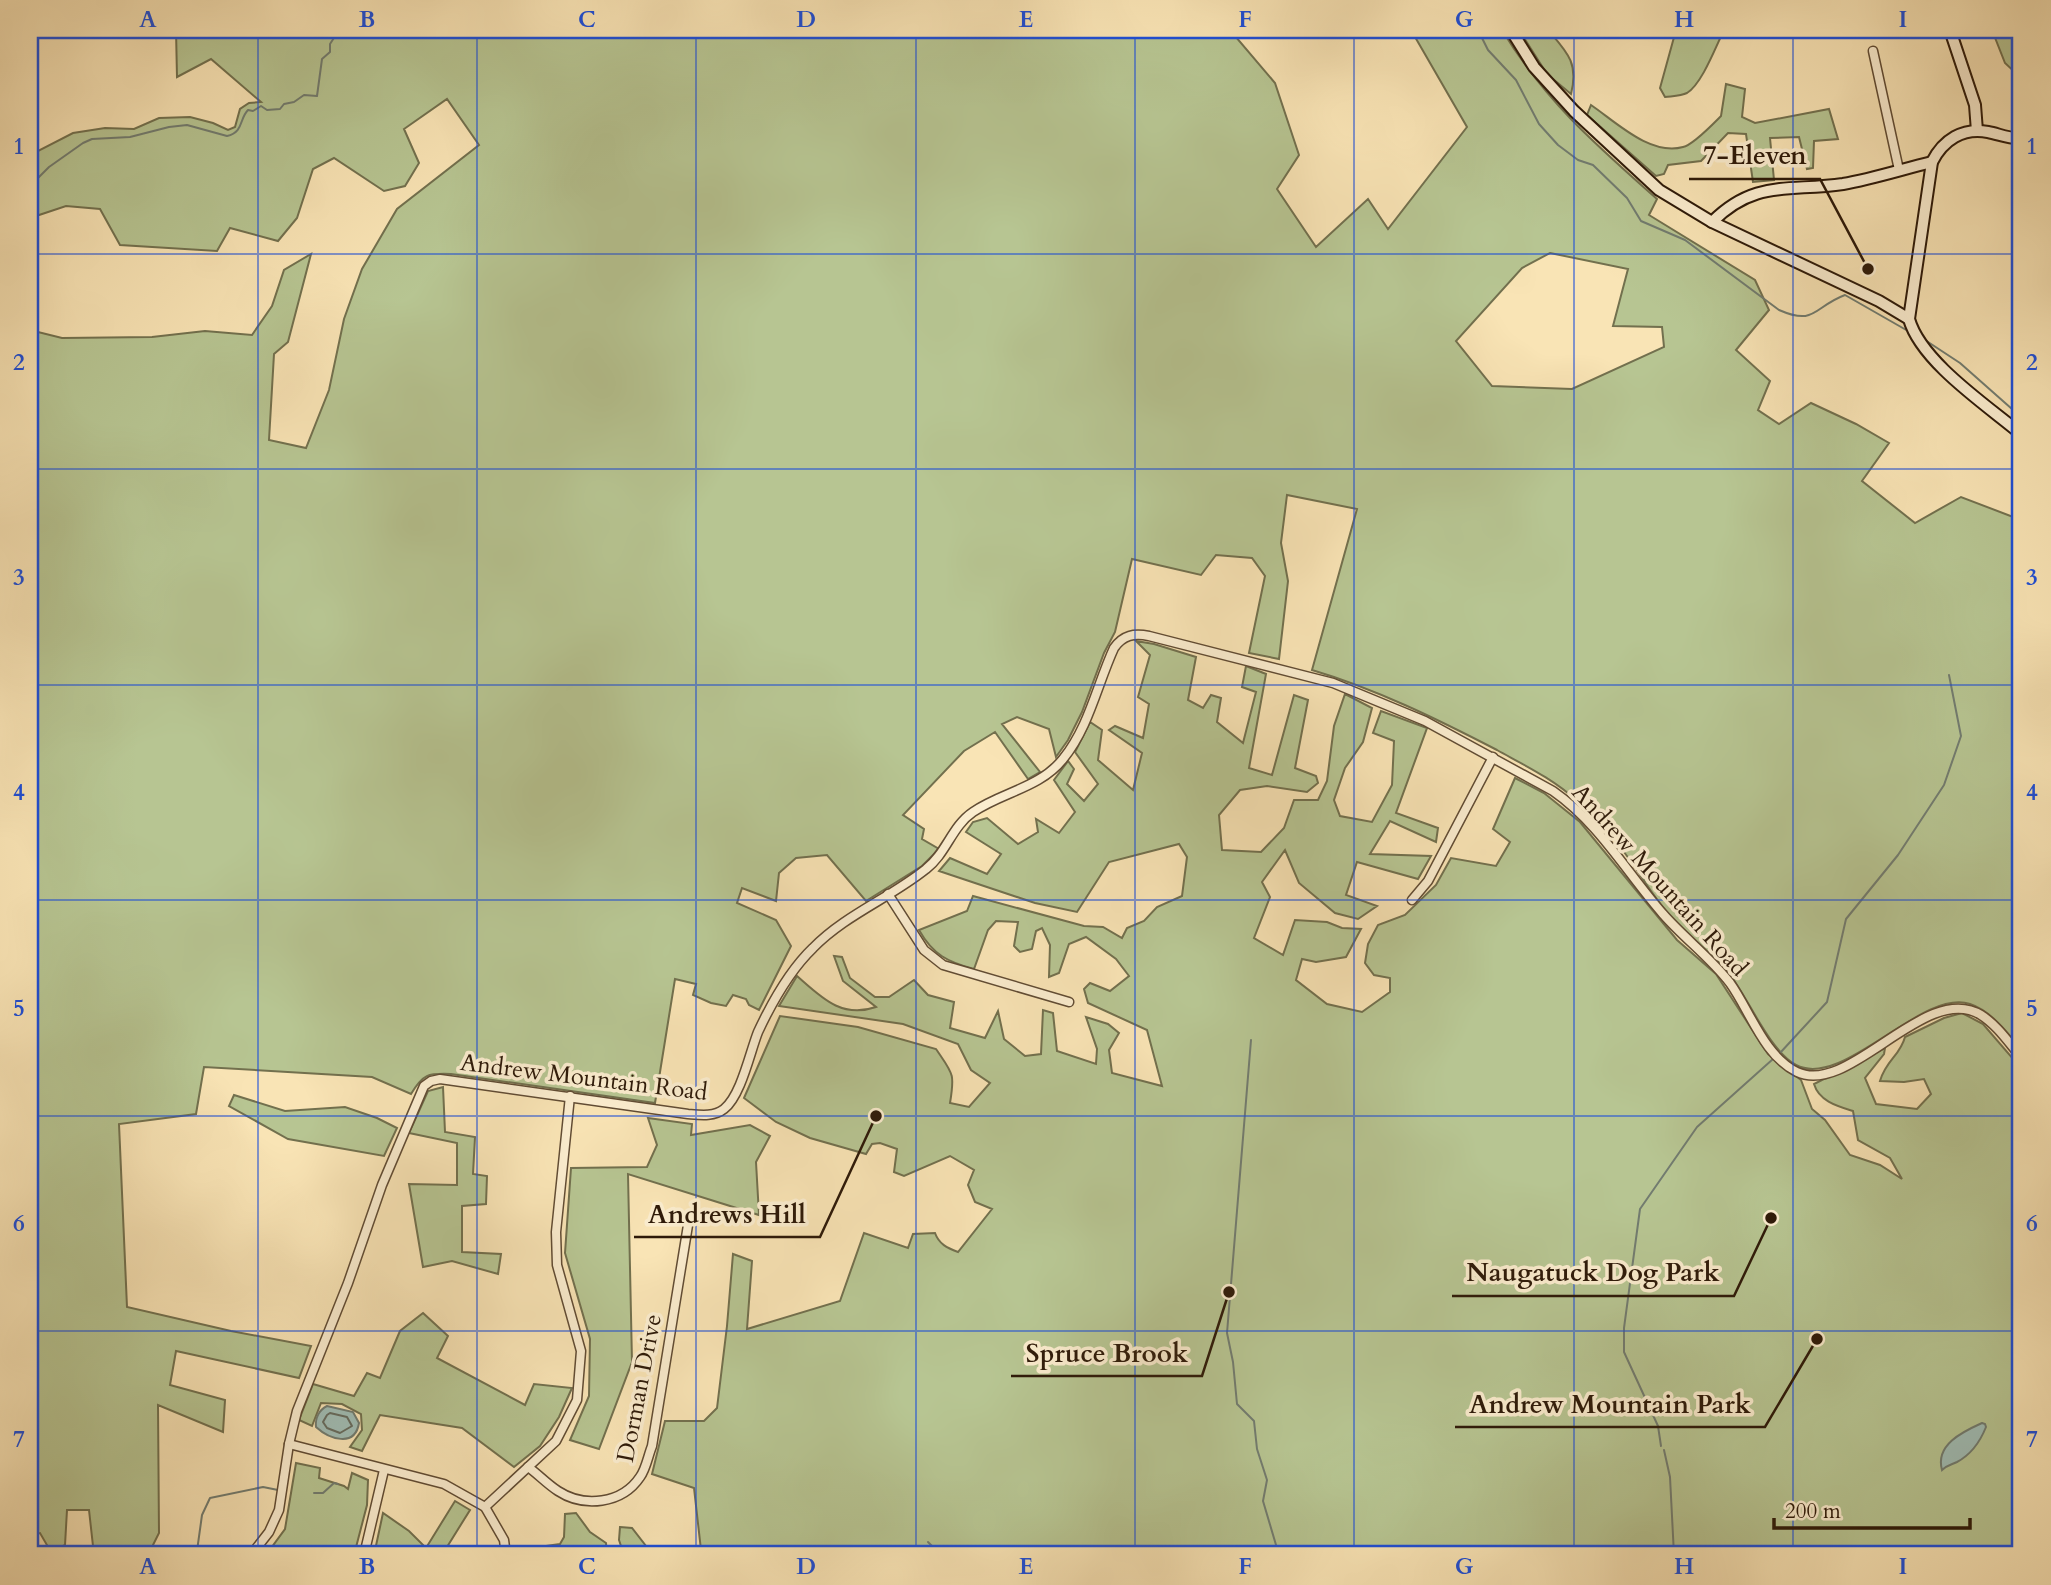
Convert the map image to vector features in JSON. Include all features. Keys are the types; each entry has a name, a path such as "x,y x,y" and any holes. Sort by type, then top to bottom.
{"street":[{"path":"1511,30 1534,67 1574,111 1659,190 1712,222 1880,301 1910,321 1920,341 1940,366 2021,434"},
{"path":"1950,30 1975,105 1977,131"},
{"path":"1873,51 1899,170"},
{"path":"1910,321 1932,162 1944,144 1966,132 1977,131 2021,138"},
{"path":"1712,222 1733,203 1774,188 1842,184 1932,162"},
{"name":"Andrew Mountain Road","path":"251,1555 269,1532 279,1510 289,1444 299,1404 345,1290 382,1185 424,1086 440,1079 688,1114 708,1115 724,1109 734,1096 765,1018 794,969 818,942 931,865 970,814 1034,782 1059,764 1080,731 1114,648 1121,639 1130,635 1149,636 1333,683 1424,721 1553,791 1580,813 1661,912 1728,981 1763,1038 1794,1071 1809,1075 1832,1072 1921,1021 1945,1010 1957,1008 1986,1018 2021,1057"},
{"path":"1412,900 1428,881 1493,757"},
{"path":"888,894 924,950 943,965 1069,1002"},
{"path":"485,1507 556,1441 577,1400 581,1351 558,1265 556,1232 570,1096"},
{"name":"Dorman Drive","path":"528,1466 559,1492 592,1502 618,1497 641,1477 652,1447 689,1219"},
{"path":"289,1444 444,1484 485,1507 503,1540 506,1555"},
{"path":"364,1555 384,1470"}],"green space":[{"path":"176,30 1230,30 1275,83 1299,155 1277,189 1316,247 1368,199 1388,229 1467,127 1411,30 1502,30 1536,79 1573,121 1657,199 1649,215 1755,280 1769,310 1736,350 1770,381 1758,410 1779,424 1811,403 1889,443 1862,481 1915,523 1961,497 2021,520 2021,531 2014,539 2021,546 2021,1049 1998,1023 1978,1007 1950,1003 1929,1010 1837,1064 1815,1069 1796,1065 1786,1058 1777,1049 1731,976 1674,921 1616,842 1568,793 1528,767 1429,716 1383,695 1312,670 1357,509 1287,495 1281,543 1288,581 1279,659 1249,653 1265,576 1252,558 1216,555 1201,575 1132,559 1115,632 1104,653 1082,712 1056,757 1049,729 1017,717 1002,724 1040,772 1028,779 995,732 964,751 903,815 924,829 922,839 939,849 922,866 866,901 827,855 796,858 779,873 776,901 742,888 737,903 776,920 791,946 759,1010 749,1005 746,999 733,995 726,1006 711,1003 693,995 696,984 675,979 655,1103 451,1074 427,1076 411,1094 372,1077 204,1067 196,1114 119,1124 127,1307 311,1346 299,1378 176,1351 170,1385 225,1400 223,1432 158,1405 159,1533 148,1555 87,1555 93,1546 89,1510 67,1510 65,1545 51,1552 40,1533 30,1535 30,330 62,338 152,337 205,331 252,335 272,306 284,270 311,254 288,342 274,354 269,440 306,448 329,390 344,319 362,269 397,209 479,145 447,99 404,129 419,163 405,186 384,191 334,158 313,169 297,218 278,241 230,228 217,251 120,245 100,209 66,206 30,218 30,155 73,133 105,128 134,129 159,118 190,117 228,130 235,127 240,109 249,103 261,102 211,59 177,77","holes":["1550,253 1628,269 1613,326 1662,327 1664,347 1572,389 1492,386 1456,341 1522,268"]},
{"path":"1519,30 1548,30 1561,45 1572,66 1571,94 1547,74"},
{"path":"1676,30 1724,30 1693,88 1685,94 1665,97 1660,88"},
{"path":"1992,30 2021,30 2021,78 2005,63"},
{"path":"1726,84 1745,89 1742,117 1755,123 1829,109 1838,139 1814,141 1813,168 1807,169 1799,137 1770,138 1774,180 1753,182 1746,134 1728,133 1701,161 1668,165 1664,174 1656,176 1587,115 1591,105 1646,142 1658,147 1683,147 1721,116"},
{"path":"1136,641 1196,657 1188,700 1203,708 1211,695 1221,698 1217,722 1243,743 1256,692 1242,687 1246,666 1266,674 1249,768 1272,775 1294,695 1308,700 1295,768 1316,776 1318,783 1307,792 1267,786 1240,790 1219,815 1222,850 1261,852 1284,828 1294,800 1318,800 1327,781 1334,726 1345,694 1372,708 1363,742 1345,768 1334,800 1340,816 1372,822 1392,785 1394,741 1373,733 1381,711 1427,728 1396,813 1438,828 1436,842 1390,821 1370,854 1431,856 1418,879 1357,862 1346,895 1377,906 1358,919 1335,913 1299,883 1285,850 1262,882 1270,897 1254,938 1283,955 1295,920 1327,922 1342,928 1361,929 1346,957 1316,962 1302,959 1296,980 1327,1004 1362,1012 1390,992 1390,978 1374,975 1365,963 1368,944 1378,925 1405,915 1436,885 1451,858 1496,866 1510,842 1493,829 1515,778 1544,793 1580,822 1677,940 1716,974 1768,1054 1801,1080 1812,1109 1825,1120 1850,1155 1880,1165 1902,1179 1890,1158 1858,1140 1853,1111 1824,1099 1814,1084 1885,1048 1884,1054 1865,1078 1876,1104 1917,1109 1931,1094 1924,1079 1880,1081 1905,1037 1944,1018 1962,1013 1983,1024 2021,1068 2021,1555 683,1555 701,1550 694,1488 652,1474 665,1421 704,1421 717,1408 733,1254 752,1261 747,1329 840,1301 864,1233 908,1248 913,1234 935,1233 944,1245 958,1252 992,1209 975,1202 968,1185 974,1170 950,1156 904,1176 894,1172 897,1149 880,1143 872,1144 866,1154 810,1138 776,1122 744,1098 780,1016 858,1027 936,1049 951,1074 950,1103 969,1107 990,1083 971,1070 958,1044 903,1024 779,1006 797,976 832,1004 852,1010 876,1007 843,981 834,956 842,957 850,978 875,997 889,997 914,980 928,995 954,1002 950,1028 985,1038 998,1011 1004,1039 1025,1056 1041,1054 1043,1010 1053,1013 1057,1051 1096,1064 1097,1049 1086,1017 1108,1024 1119,1033 1109,1050 1112,1073 1162,1086 1147,1030 1088,1003 1084,989 1090,983 1110,991 1129,976 1116,959 1086,937 1069,944 1059,973 1049,977 1050,945 1042,928 1036,931 1032,949 1020,952 1014,946 1018,922 996,921 988,930 974,969 942,956 930,946 919,930 967,911 973,896 1084,926 1103,927 1122,938 1127,928 1144,921 1157,907 1182,896 1187,857 1179,844 1109,862 1077,912 1035,903 939,871 950,858 987,874 1001,854 966,832 973,822 987,818 1018,844 1038,832 1036,819 1059,833 1075,812 1054,780 1068,761 1074,769 1067,784 1084,801 1098,784 1075,752 1090,722 1102,730 1098,760 1133,790 1142,753 1109,730 1115,726 1143,738 1149,704 1138,697 1150,655"},
{"path":"443,1087 445,1132 475,1137 473,1174 487,1176 486,1204 462,1206 462,1252 501,1254 498,1274 452,1261 423,1267 409,1184 457,1185 457,1143 409,1133 428,1091"},
{"path":"234,1095 285,1111 345,1107 397,1128 384,1156 288,1139 229,1106"},
{"path":"648,1118 692,1124 691,1135 750,1125 770,1136 756,1162 759,1215 628,1174 632,1362 599,1449 570,1440 589,1396 590,1339 565,1253 571,1168 647,1167 657,1145"},
{"path":"423,1313 448,1336 437,1358 525,1405 534,1384 572,1388 559,1417 540,1446 514,1467 462,1428 380,1415 362,1451 350,1447 362,1430 361,1414 342,1404 321,1403 312,1426 299,1420 313,1384 354,1396 367,1373 380,1378 400,1331"},
{"path":"296,1463 320,1468 319,1478 348,1489 352,1473 368,1480 367,1505 354,1555 266,1555 285,1529"},
{"path":"455,1501 470,1510 442,1555 374,1555 383,1513 409,1531 426,1548"},
{"path":"576,1513 590,1532 606,1543 607,1555 518,1555 517,1550 560,1544 564,1537 565,1514"},
{"path":"620,1527 632,1528 653,1555 624,1555 619,1540"}],"water":[{"path":"327,1406 353,1412 359,1423 352,1436 334,1438 316,1427 318,1415"},
{"path":"1982,1423 1986,1427 1975,1447 1962,1459 1942,1470 1942,1453 1946,1447 1959,1435"}],"waterway":[{"path":"30,186 49,167 92,139 130,137 187,125 227,136 236,132 248,110 253,111 261,106 267,110 280,109 284,104 294,102 304,95 317,96 322,59 330,52 330,44 339,30"},
{"path":"1478,30 1488,50 1516,80 1539,124 1558,145 1578,160 1593,165 1627,198 1641,221 1685,240 1779,310 1800,316 1808,315 1845,295 1908,331"},
{"path":"1925,340 1960,363 2021,417"},
{"path":"1780,1053 1827,1002 1846,919 1898,855 1944,785 1961,736 1949,675"},
{"path":"1251,1040 1227,1333 1237,1404 1254,1421 1257,1449 1267,1480 1263,1501 1279,1555"},
{"path":"1661,1446 1658,1426 1624,1352 1624,1328 1640,1209 1697,1127 1773,1059"},
{"path":"1664,1450 1670,1477 1674,1555"},
{"path":"314,1493 323,1493 334,1483 338,1484"},
{"path":"197,1551 202,1515 210,1498 263,1487 278,1490"},
{"path":"928,1542 937,1551 936,1555"}],"place":[{"name":"7-Eleven","path":"1868,269"},
{"name":"Andrews Hill","path":"876,1116"},
{"name":"Naugatuck Dog Park","path":"1771,1218"},
{"name":"Spruce Brook","path":"1229,1292"},
{"name":"Andrew Mountain Park","path":"1817,1339"}]}
